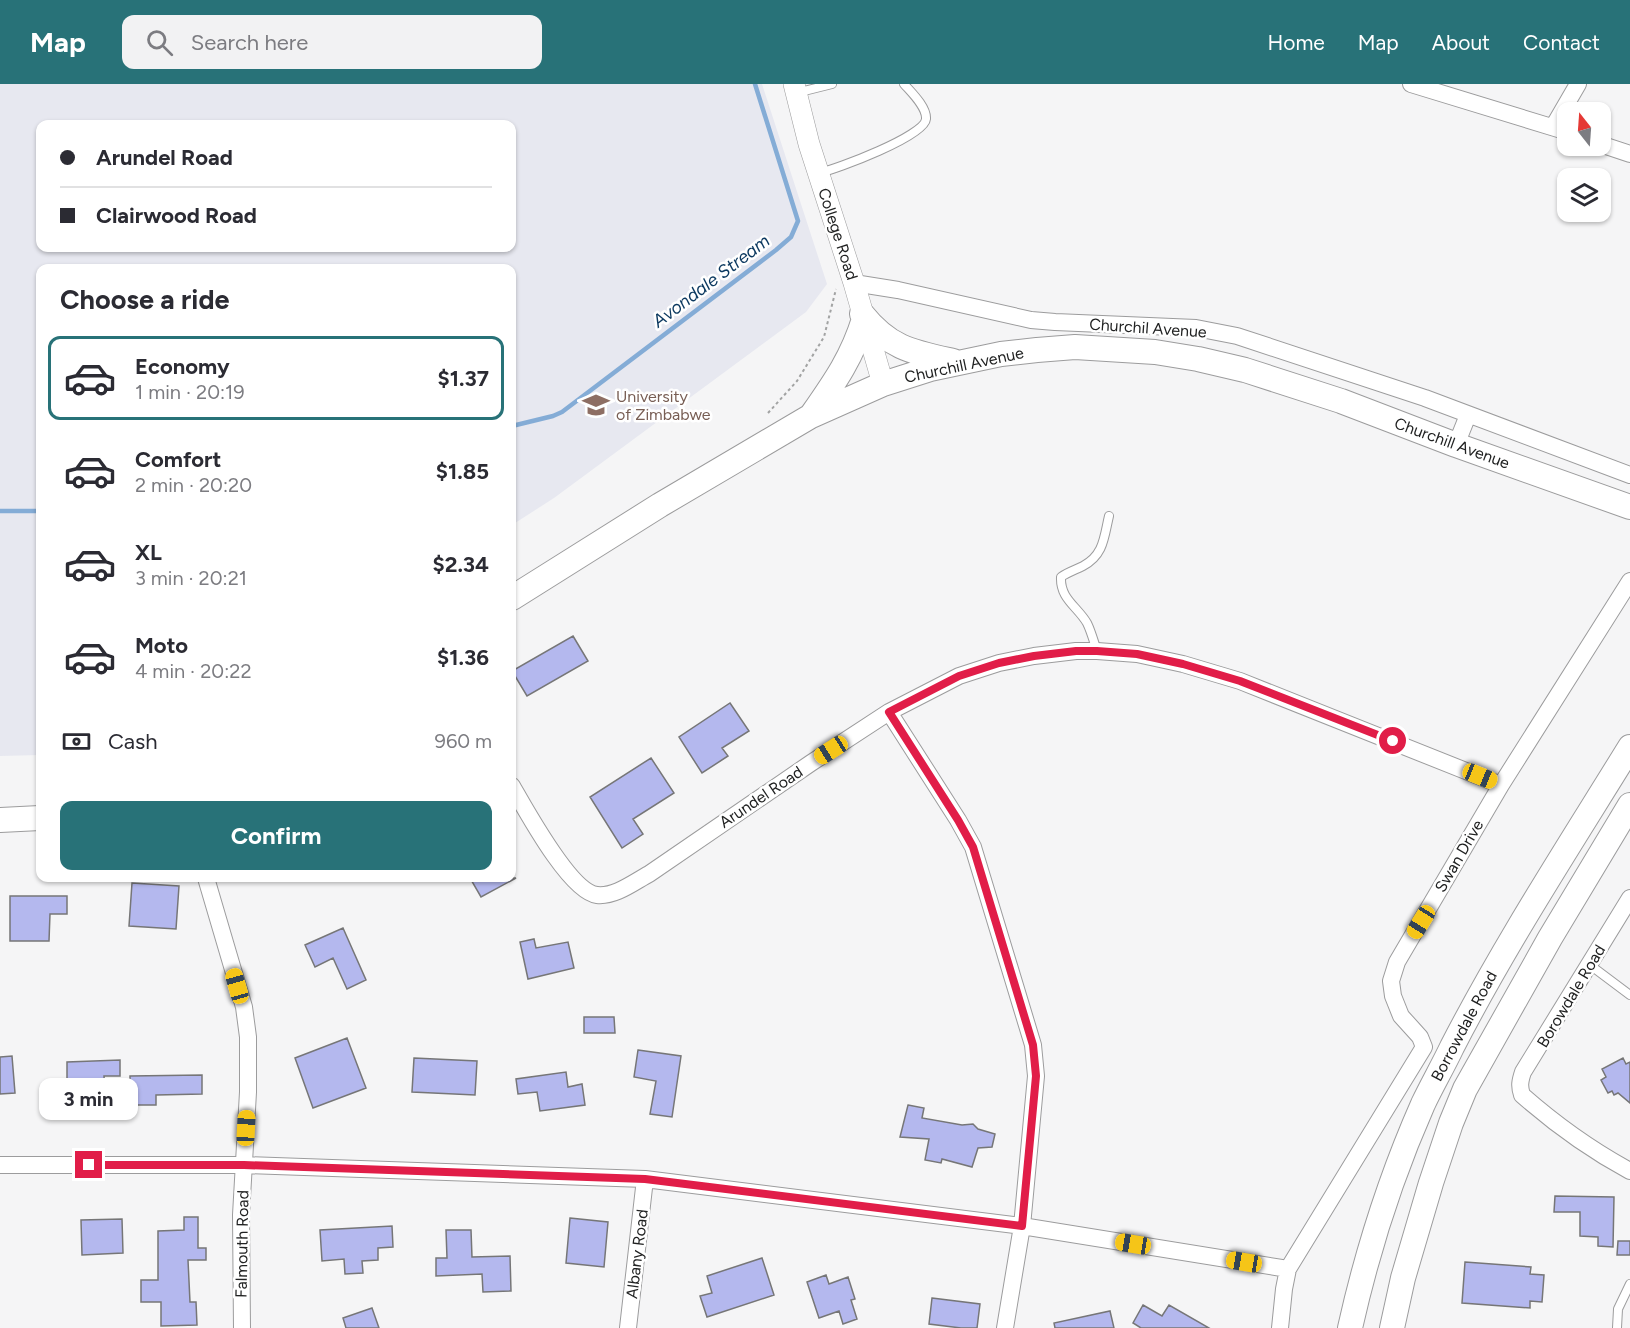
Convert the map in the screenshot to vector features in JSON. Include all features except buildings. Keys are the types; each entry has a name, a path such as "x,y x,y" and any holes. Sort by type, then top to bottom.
{"main road":[{"path":"863,316 878,332 899,346 916,353 960,363"},
{"path":"811,416 843,369 858,337 863,316"},
{"name":"Churchill Avenue","path":"516,595 660,505 811,416 883,384 930,369 1001,354 1056,348 1113,348 1155,352 1245,370 1341,401 1630,507"},
{"name":"Borrowdale Road","path":"1350,1328 1395,1174 1424,1103 1480,992 1630,747"},
{"name":"Borrowdale Road","path":"1392,1328 1403,1278 1431,1183 1465,1089 1539,957 1630,805"},
{"path":"0,820 36,818"}],"street":[{"path":"1411,84 1557,128"},
{"path":"1571,102 1578,84"},
{"name":"College Road","path":"795,88 819,173 846,284 863,316 883,384"},
{"path":"1611,148 1630,154"},
{"name":"Churchil Avenue","path":"846,284 898,290 1032,320 1196,328 1237,336 1414,394 1630,475"},
{"path":"1456,445 1468,415"},
{"name":"Swan Drive","path":"1280,1328 1288,1269 1424,1047 1420,1036 1401,1016 1393,996 1391,981 1397,962 1501,785 1630,581"},
{"name":"Arundel Road","path":"516,799 562,867 573,879 583,889 597,895 610,893 649,874 811,762 889,712 959,676 999,663 1076,651 1137,654 1183,664 1240,681 1501,785"},
{"path":"889,712 973,847 1033,1045 1036,1076 1022,1226 1005,1328"},
{"name":"Falmouth Road","path":"207,882 244,1007 248,1037 249,1066 241,1215 242,1328"},
{"name":"Borowdale Road","path":"1628,907 1524,1072 1520,1088 1522,1095 1541,1112 1605,1157 1630,1171"},
{"path":"0,1165 244,1165 645,1179 1022,1226 1288,1269"},
{"name":"Albany Road","path":"628,1328 645,1179"}],"lane":[{"path":"795,88 832,84"},
{"path":"819,173 862,158 910,136 922,127 926,122 926,115 904,84"},
{"path":"1097,651 1088,625 1068,601 1061,586 1061,577 1094,560 1102,548 1109,516"},
{"path":"1590,965 1630,995"},
{"path":"1617,1328 1618,1309 1630,1284"}],"path":[{"path":"768,413 797,381 824,337 846,284"}],"shaded area":[{"name":"University of Zimbabwe","path":"0,84 762,84 827,284 806,312 554,498 516,522 516,264 36,264 36,755 0,756"}],"waterway":[{"name":"Avondale Stream","path":"516,425 562,412 791,237 798,221 755,84"},
{"name":"Avondale Stream","path":"0,511 36,511"}],"place":[{"name":"University of Zimbabwe","path":"596,405"}],"route":[{"path":"89,1165 244,1165 645,1179 1022,1226 1036,1076 1036,1063 1029,1029 973,847 889,712 959,676 999,663 1034,656 1097,651 1137,654 1183,664 1240,681 1393,741"}]}
